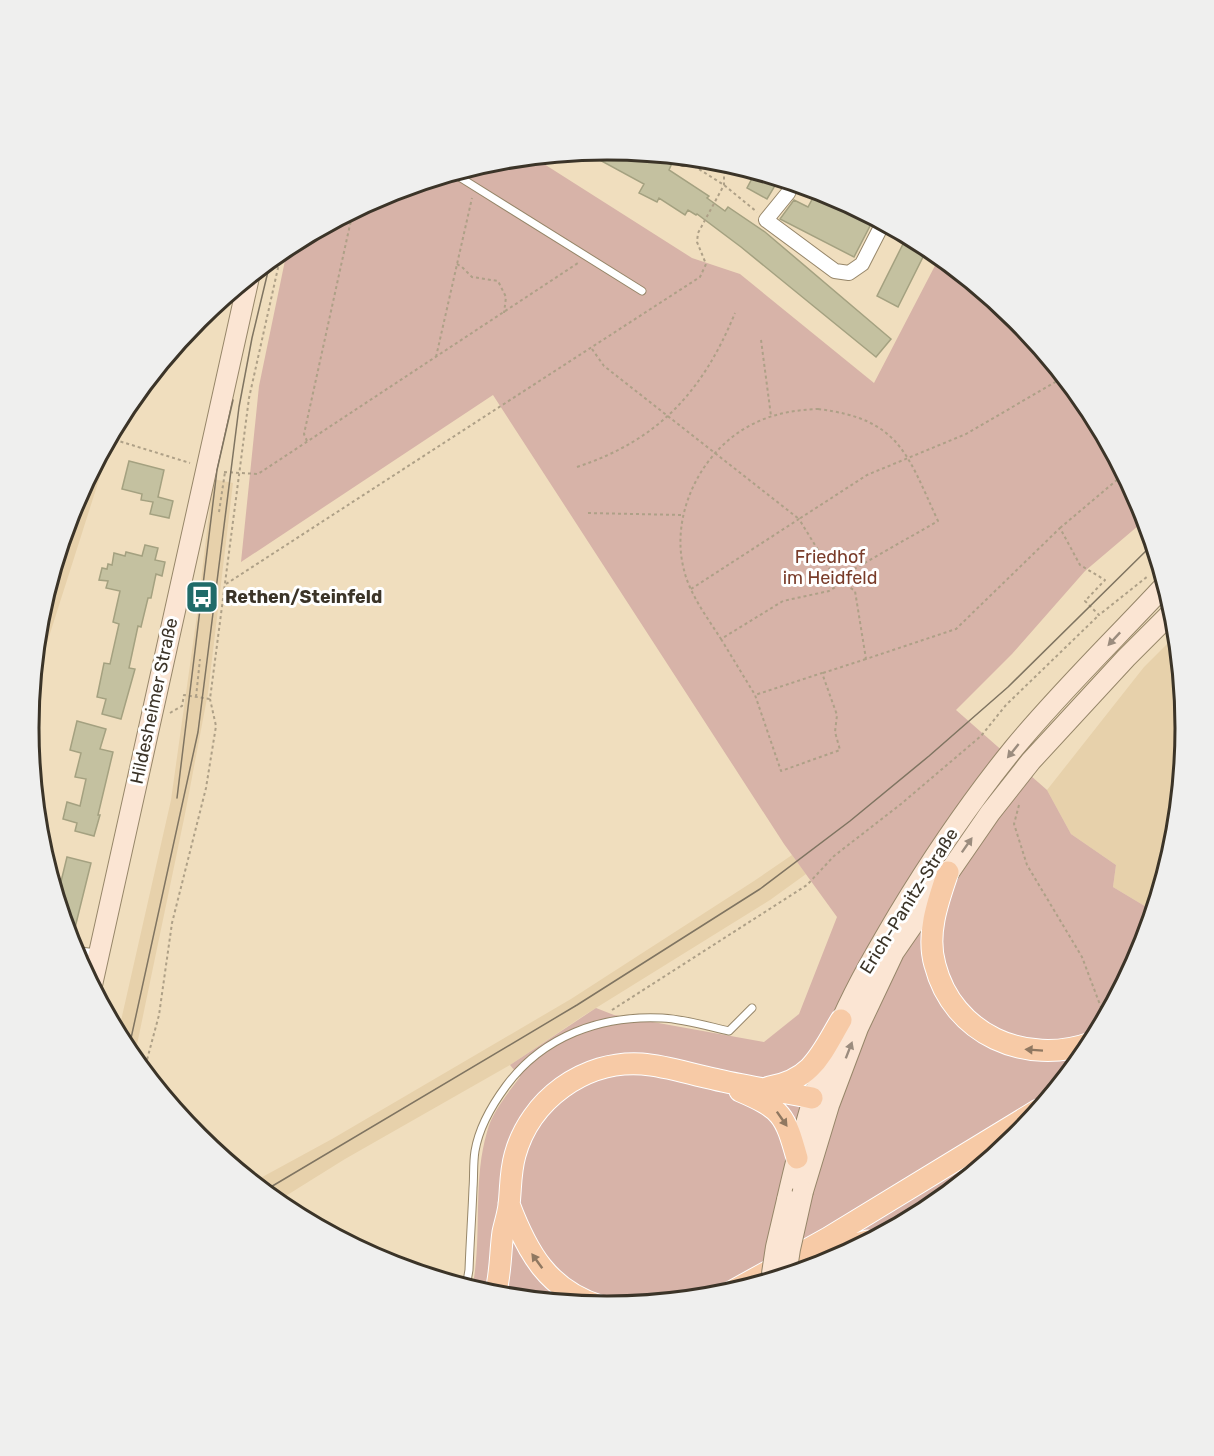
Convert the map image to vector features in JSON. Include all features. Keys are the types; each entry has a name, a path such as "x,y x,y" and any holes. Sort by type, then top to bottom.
{"main road":[{"name":"Hildesheimer Straße","path":"95,972 150,719 215,470 247,289"},
{"name":"Erich-Panitz-Straße","path":"795,1196 841,1020 856,988 903,906 932,859 1015,748 1157,585"},
{"name":"Erich-Panitz-Straße","path":"781,1269 790,1249 797,1158 821,1102 894,952 990,813 1031,761 1119,666 1165,622"},
{"path":"948,872 938,902 932,935 934,965 956,1008 978,1030 1001,1042 1026,1050 1055,1051 1078,1046"},
{"path":"766,1088 793,1082 806,1072 818,1059 841,1020"},
{"path":"497,1285 509,1204 509,1184 515,1154 524,1130 538,1109 554,1093 574,1080 594,1071 618,1065 641,1064 766,1088 821,1102"},
{"path":"715,1079 763,1100 777,1112 786,1123 797,1158"},
{"path":"788,1267 837,1232 1014,1125"},
{"path":"509,1204 530,1251 546,1273 568,1292 575,1295"}],"street":[{"path":"790,190 766,220 835,271 849,273 862,264 879,230"}],"lane":[{"path":"462,179 642,291"},
{"path":"85,952 99,954"},
{"path":"467,1279 475,1151 482,1127 497,1098 534,1055 565,1035 595,1024 626,1019 663,1018 729,1031 752,1008"}],"path":[{"path":"697,168 724,185 766,220"},
{"path":"226,584 700,277 706,264 697,242 698,233 724,185 725,172"},
{"path":"435,358 474,187"},
{"path":"307,441 303,434 351,222"},
{"path":"238,474 258,474 576,266 584,255"},
{"path":"457,264 472,277 498,281 506,297 504,313"},
{"path":"147,1061 159,1015 172,922 206,788 216,726 210,699 238,474 249,398 279,265"},
{"path":"578,466 615,453 635,442 669,416 714,360 735,313"},
{"path":"761,340 771,416"},
{"path":"591,348 604,366 799,519 834,576 855,591 866,659"},
{"path":"690,589 867,475 966,434 1057,381"},
{"path":"721,639 783,601 829,591 844,582 854,569 938,521 909,457 896,441 878,427 856,417 818,409 800,410 771,416 742,430 716,454 696,482 683,515 681,550 683,569 690,589 755,695 781,771 840,750 835,732 837,715 822,673"},
{"path":"117,441 215,470 219,513"},
{"path":"755,695 956,629 1060,528 1117,480"},
{"path":"588,513 683,515"},
{"path":"1060,528 1080,566 1105,580 1084,601 1099,615"},
{"path":"1094,617 1157,585"},
{"path":"595,1024 622,1002 807,885 834,856 901,804 981,736 1006,705 1099,615"},
{"path":"196,697 200,659"},
{"path":"150,719 182,706 184,695 210,699"},
{"path":"1020,801 1014,824 1027,865 1082,957 1101,1008"}],"shaded area":[{"path":"103,466 45,651 58,581 69,545"},
{"path":"213,479 233,483 208,693 137,1046 121,1021 171,800"},
{"path":"1168,643 1174,691 1174,765 1164,839 1146,907 1113,887 1116,865 1071,834 1047,790 1144,667"},
{"path":"792,855 806,874 770,900 583,1016 510,1065 345,1159 285,1196 260,1178 332,1139 571,999"}],"green space":[{"name":"Friedhof im Heidfeld","path":"544,164 692,258 740,274 874,383 935,265 982,301 1009,326 1058,382 1079,412 1116,477 1138,526 1085,571 1012,654 956,710 1047,790 1071,834 1116,865 1113,887 1146,907 1132,945 1099,1012 1058,1074 1009,1130 953,1179 891,1220 824,1253 754,1277 681,1291 607,1296 533,1291 473,1280 482,1151 496,1110 520,1077 510,1065 596,1008 614,1015 764,1042 799,1014 837,917 784,844 493,395 241,562 259,386 285,260 323,236 356,219 424,190 496,171"}],"building":[{"path":"600,160 672,164 669,170 709,196 707,198 725,211 728,207 765,232 891,339 876,357 697,214 688,210 685,215 659,198 657,202 639,193 644,184"},
{"path":"752,179 775,185 767,199 747,188"},
{"path":"813,199 870,225 854,257 780,219 794,200 808,207"},
{"path":"903,244 923,256 898,307 877,296"},
{"path":"129,461 164,470 158,497 173,501 169,518 150,514 153,502 141,500 142,494 122,489"},
{"path":"145,545 158,548 155,560 165,562 162,576 156,574 141,627 138,626 129,668 135,669 121,719 102,714 106,699 97,697 104,663 110,664 119,624 113,622 120,591 106,588 108,581 99,580 102,568 107,569 108,564 112,565 114,553 125,556 126,552 142,556"},
{"path":"77,721 106,729 100,749 113,752 94,836 75,831 77,823 63,819 67,802 80,806 86,779 75,777 81,753 70,750"},
{"path":"67,857 91,863 75,927 69,911 61,883"}],"tram line":[{"path":"131,1038 198,732 239,407 268,272"},
{"path":"177,798 217,470 233,400"},
{"path":"272,1186 577,1005 760,889 850,821 1008,687 1147,550"}],"place":[{"name":"Rethen/Steinfeld","path":"202,597"}]}
